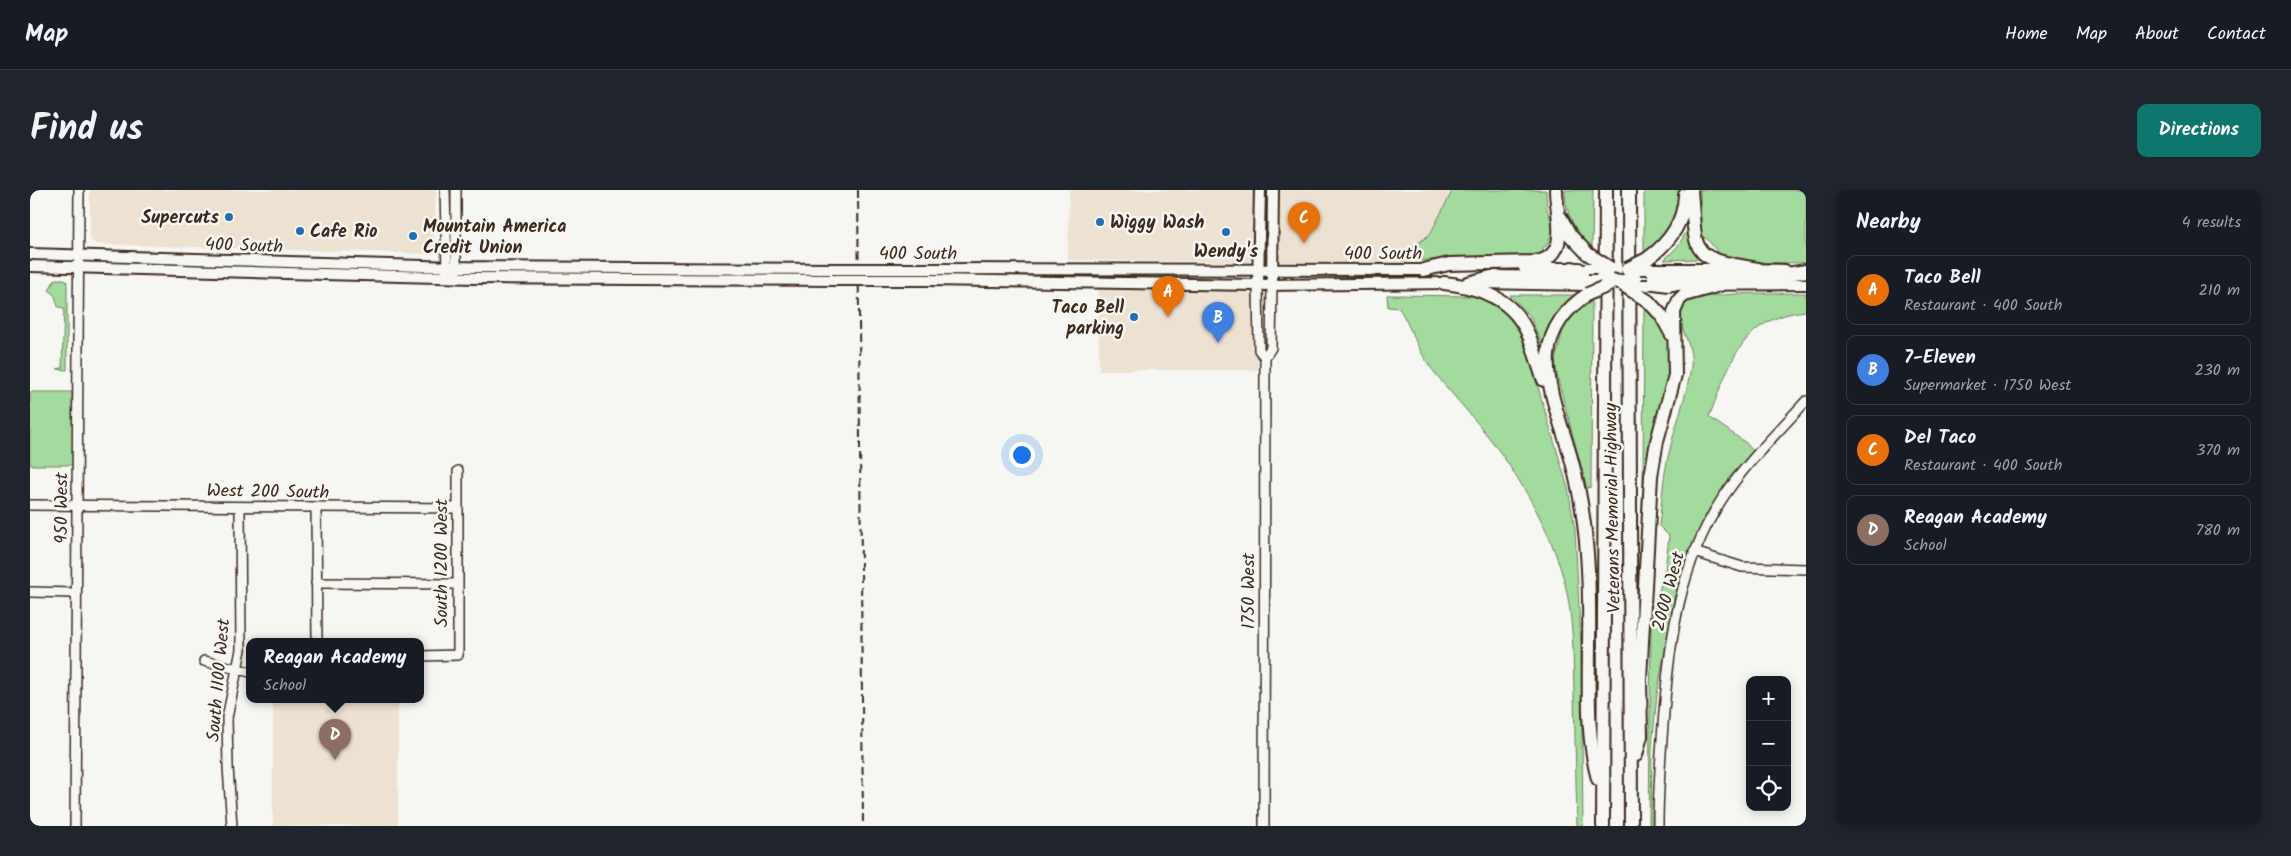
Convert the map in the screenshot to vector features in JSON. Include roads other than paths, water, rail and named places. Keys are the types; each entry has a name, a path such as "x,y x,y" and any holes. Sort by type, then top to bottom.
{"highway":[{"path":"1423,270 1449,264 1544,260 1554,253 1559,241 1556,190"},
{"name":"Veterans Memorial Highway","path":"1602,826 1606,190"},
{"name":"Veterans Memorial Highway","path":"1629,190 1631,826"},
{"path":"1648,274 1662,247 1677,227 1684,211 1686,190"},
{"path":"1691,190 1694,235 1703,254 1718,262 1758,269"},
{"path":"1558,206 1563,223 1570,235 1588,254 1648,301 1665,320 1674,344"},
{"path":"1572,268 1588,279"},
{"path":"1468,283 1491,277 1588,279 1648,274 1775,276 1806,271"},
{"path":"1648,274 1669,285"},
{"path":"1588,279 1552,336 1547,360 1552,393 1572,462 1584,528 1590,604 1590,726 1594,764 1603,794"},
{"path":"1444,283 1482,291 1508,305 1526,329 1541,373 1552,393"},
{"path":"1632,769 1641,736 1640,679 1652,476 1657,441 1675,375 1673,317 1679,300 1691,292 1720,285"}],"main road":[{"name":"1750 West","path":"1258,285 1260,190"},
{"name":"1750 West","path":"1272,285 1273,190"},
{"name":"400 South","path":"30,254 451,272 834,268 1259,270 1572,268"},
{"name":"400 South","path":"30,266 1165,284 1468,283"},
{"path":"1648,274 1758,269 1806,271"},
{"path":"1669,285 1806,284"}],"street":[{"name":"950 West","path":"75,826 77,267 79,190"},
{"path":"445,190 451,272"},
{"path":"451,272 456,190"},
{"name":"1750 West","path":"1258,285 1259,350 1265,357"},
{"name":"1750 West","path":"1264,826 1265,357 1271,348 1272,285"},
{"name":"2000 West","path":"1658,826 1660,756 1670,648 1679,598 1694,552 1711,517 1740,475 1806,401"},
{"name":"South 1200 West","path":"424,656 458,655 458,471"},
{"name":"West 200 South","path":"30,505 458,508"},
{"name":"South 1100 West","path":"232,826 227,718 241,650 240,507"},
{"path":"316,508 317,638"},
{"path":"1694,552 1742,567 1806,569"},
{"path":"316,583 457,584"},
{"path":"30,592 76,593"},
{"path":"204,661 246,671"}],"railway":[{"path":"858,190 863,826"}],"place":[{"name":"Supercuts","path":"229,217"},
{"name":"Wiggy Wash","path":"1100,222"},
{"name":"Cafe Rio","path":"300,231"},
{"name":"Wendy's","path":"1226,232"},
{"name":"Mountain America Credit Union","path":"413,236"},
{"name":"Del Taco","path":"1304,243"},
{"name":"Taco Bell parking","path":"1134,317"},
{"name":"Taco Bell","path":"1168,317"},
{"name":"7-Eleven","path":"1218,343"},
{"name":"Reagan Academy","path":"335,760"}]}
